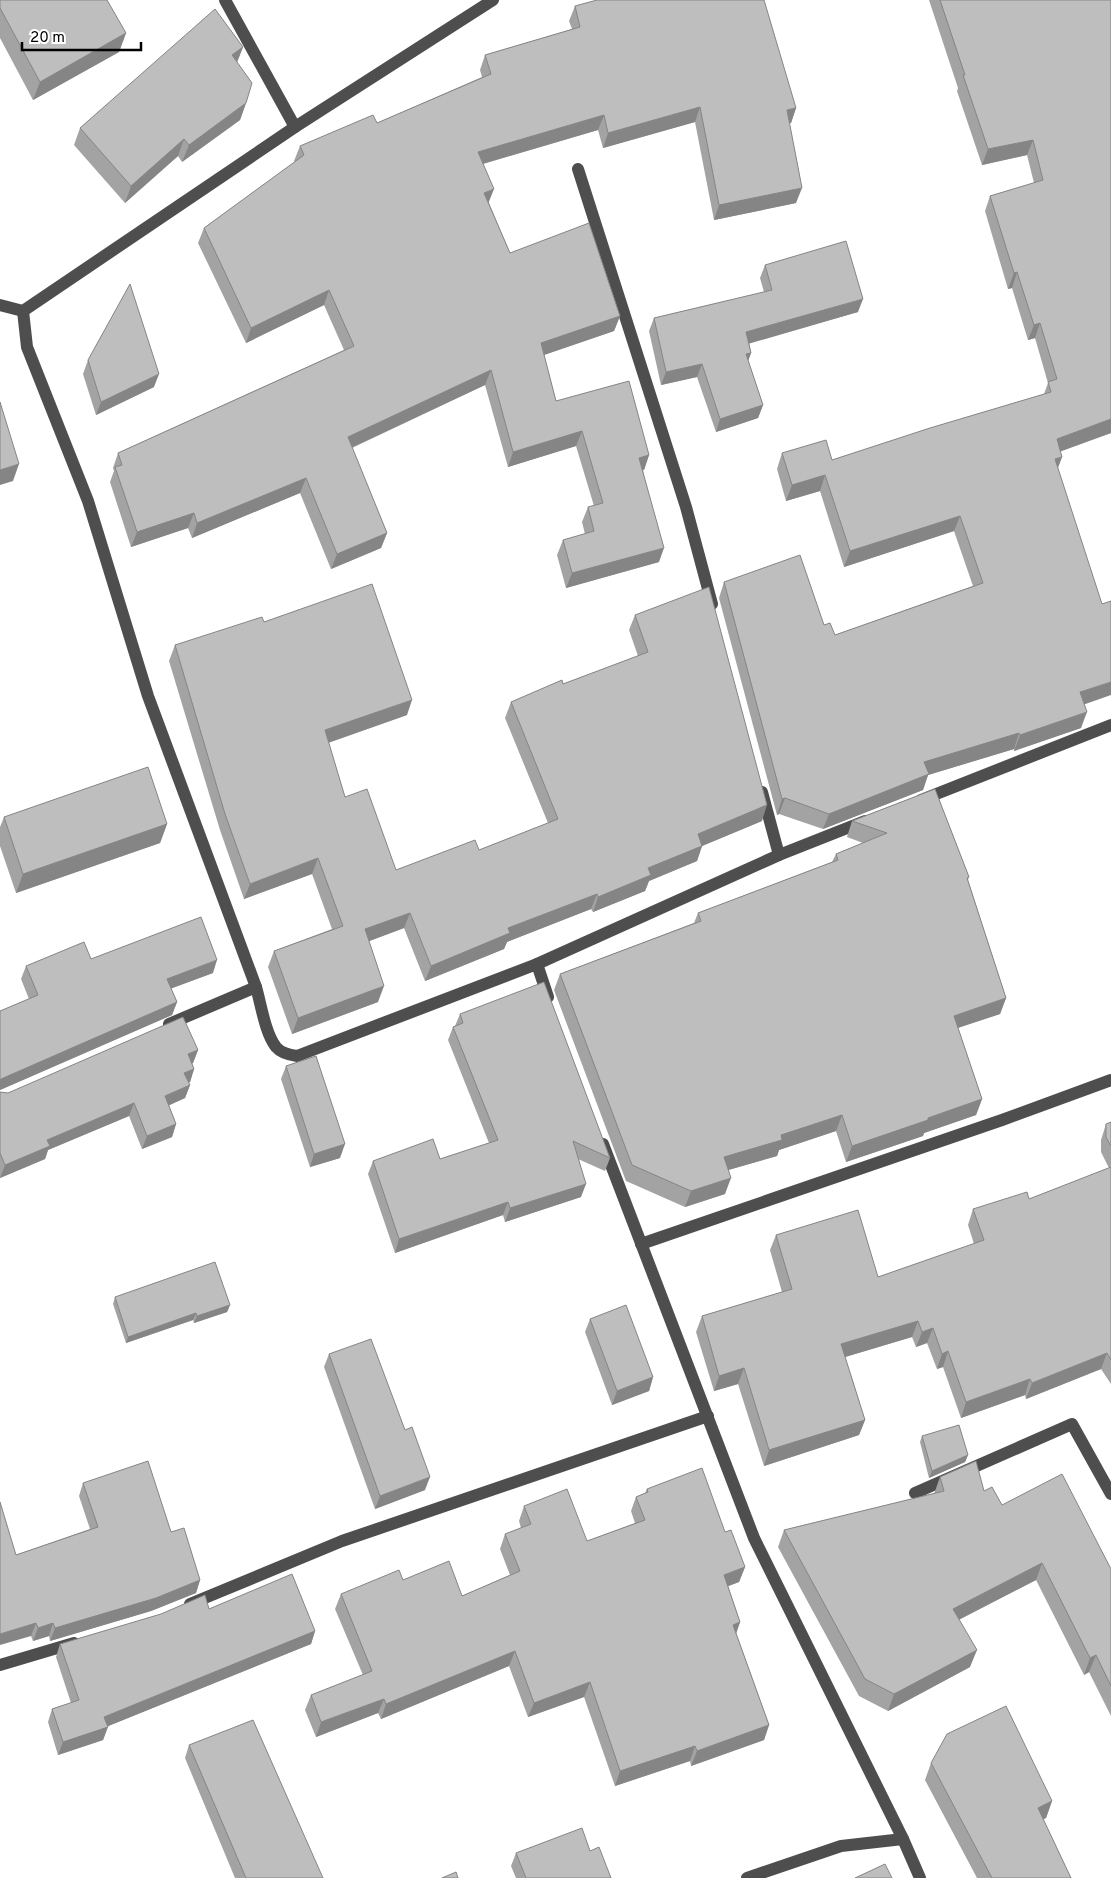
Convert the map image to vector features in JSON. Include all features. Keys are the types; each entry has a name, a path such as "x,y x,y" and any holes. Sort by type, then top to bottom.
{"street":[{"path":"225,0 295,127"},
{"path":"0,305 23,311 295,127 494,0"},
{"path":"578,169 686,507 716,620"},
{"path":"23,311 27,347 88,501 148,696 256,987 270,1035 276,1048 286,1054 297,1056 537,964 779,855 880,816"},
{"path":"908,805 1111,725"},
{"path":"759,780 779,855"},
{"path":"537,964 553,1010"},
{"path":"162,1028 256,987"},
{"path":"641,1244 1002,1120 1111,1080"},
{"path":"600,1136 754,1538 920,1878"},
{"path":"181,1607 342,1540 708,1416"},
{"path":"915,1493 1072,1424 1111,1494"},
{"path":"0,1665 82,1640"},
{"path":"747,1878 841,1846 902,1839"}],"building":[{"path":"0,0 107,0 126,33 40,82 0,8"},
{"path":"597,0 764,0 796,108 787,110 802,188 719,205 700,107 608,133 604,115 478,152 494,189 484,193 510,253 589,223 620,316 541,343 556,401 629,381 649,455 639,458 664,548 572,573 563,540 594,531 588,507 603,503 582,431 513,452 491,370 348,437 387,533 337,554 306,478 197,523 194,513 137,532 115,467 122,465 118,453 354,346 329,290 251,328 204,228 304,155 300,146 373,115 377,123 491,74 485,55 580,27 575,6"},
{"path":"940,0 1111,0 1111,419 1057,439 1062,457 1055,459 1102,604 1111,601 1111,682 1080,692 1087,712 1020,735 1019,733 924,762 929,774 829,814 785,798 782,799 724,582 800,555 824,625 830,623 835,635 983,583 960,516 850,551 825,475 792,485 782,453 826,440 832,460 930,428 1051,392 1048,382 1057,379 1040,323 1034,325 1017,272 1014,273 990,196 1043,180 1033,140 988,149"},
{"path":"215,9 243,47 232,55 252,83 246,103 189,145 184,139 131,186 80,128"},
{"path":"846,241 863,299 746,332 751,353 746,354 763,405 720,419 702,364 666,372 654,318 772,290 765,265"},
{"path":"130,284 159,374 101,402 88,360"},
{"path":"0,402 19,464 0,470"},
{"path":"372,584 412,700 325,730 345,797 367,789 396,870 475,840 479,850 558,819 511,702 562,680 563,684 648,652 635,615 709,587 767,805 698,834 702,846 648,868 651,875 598,897 597,894 508,928 510,933 431,966 410,913 365,929 384,986 298,1018 274,951 343,926 318,858 250,884 225,814 175,645 262,617 264,622"},
{"path":"148,767 167,824 23,874 4,817"},
{"path":"935,789 969,877 967,878 1006,998 954,1016 982,1099 852,1146 842,1115 781,1135 782,1140 724,1157 731,1178 691,1191 632,1165 560,974 701,921 698,913 838,860 836,854 887,833 852,821"},
{"path":"201,917 217,960 167,979 177,1002 0,1080 0,1011 38,995 26,966 84,942 91,959"},
{"path":"544,982 610,1158 573,1141 586,1184 510,1208 508,1202 399,1239 373,1161 433,1139 440,1159 498,1140 453,1027 463,1023 460,1014"},
{"path":"183,1017 198,1050 188,1054 194,1069 184,1073 190,1085 165,1096 176,1124 147,1136 134,1103 47,1140 50,1146 5,1165 0,1153 0,1092 8,1093"},
{"path":"316,1056 345,1144 314,1154 286,1066"},
{"path":"1111,1122 1111,1146 1106,1137 1106,1124"},
{"path":"1111,1167 1111,1360 1107,1353 1032,1383 1030,1379 966,1402 948,1351 942,1354 933,1328 922,1332 918,1321 841,1344 865,1420 769,1450 744,1368 719,1376 702,1316 792,1289 776,1235 858,1210 878,1277 984,1240 973,1209 1027,1192 1029,1199"},
{"path":"215,1262 230,1305 197,1316 196,1313 128,1337 115,1297"},
{"path":"626,1305 653,1377 617,1391 590,1319"},
{"path":"371,1339 405,1430 412,1427 430,1477 380,1496 329,1354"},
{"path":"959,1425 968,1455 932,1471 922,1436"},
{"path":"148,1461 171,1532 184,1528 200,1580 156,1598 55,1628 53,1623 38,1628 36,1623 0,1634 0,1502 16,1555 98,1527 83,1483"},
{"path":"976,1461 984,1491 992,1487 1002,1505 1062,1474 1111,1569 1111,1686 1096,1655 1090,1658 1042,1563 953,1609 977,1650 894,1694 865,1679 784,1530 944,1491 940,1477"},
{"path":"702,1468 725,1532 731,1530 745,1567 724,1575 740,1622 733,1625 769,1725 697,1751 695,1746 620,1771 590,1682 534,1703 515,1651 386,1704 384,1699 321,1722 311,1695 372,1671 341,1594 399,1570 403,1580 449,1561 462,1596 520,1571 505,1534 531,1524 524,1506 567,1489 587,1541 645,1520 636,1497 648,1492 647,1489"},
{"path":"292,1574 315,1631 104,1717 108,1727 63,1742 52,1709 79,1700 60,1644 161,1614 205,1595 209,1609"},
{"path":"1006,1706 1052,1801 1038,1808 1071,1878 992,1878 931,1763 947,1734"},
{"path":"253,1720 323,1878 246,1878 189,1745"},
{"path":"582,1828 590,1851 599,1847 611,1878 526,1878 516,1853"},
{"path":"885,1864 892,1878 855,1878"},
{"path":"456,1872 458,1878 442,1878"}]}
